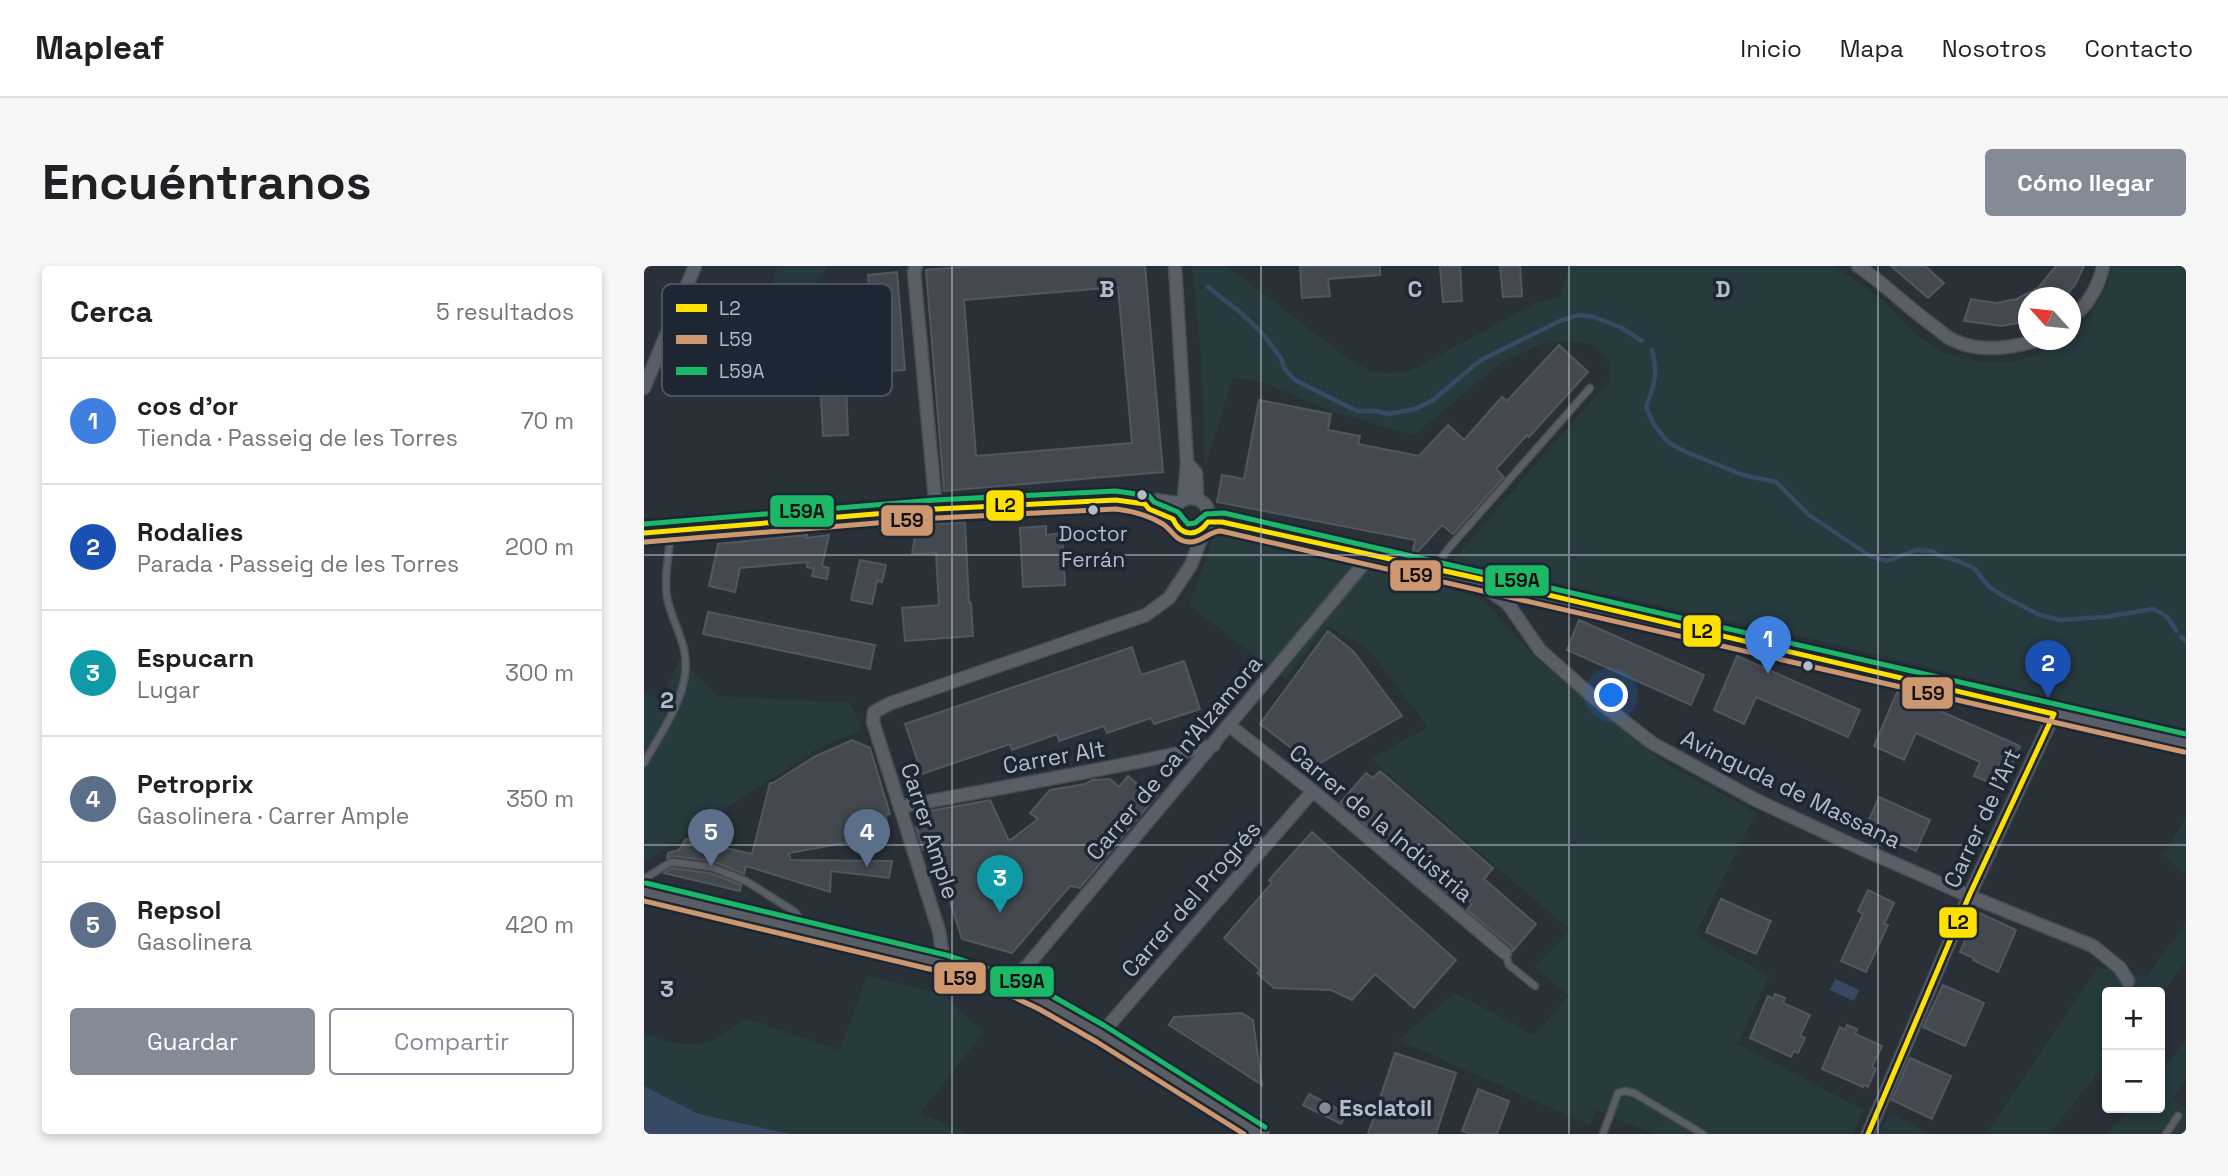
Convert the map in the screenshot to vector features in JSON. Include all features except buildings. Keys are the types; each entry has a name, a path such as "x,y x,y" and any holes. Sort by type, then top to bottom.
{"main road":[{"path":"644,892 944,964 1006,984 1043,1001 1101,1034 1260,1134"}],"street":[{"path":"687,284 695,266"},
{"path":"916,266 914,272 936,509"},
{"path":"1175,266 1188,463 1186,500"},
{"path":"1858,266 1954,340 1984,347 2018,346"},
{"path":"2081,311 2101,277 2103,266"},
{"path":"644,388 662,345"},
{"path":"644,533 936,509 1116,500 1144,504 1156,500 1186,500 1203,502 1207,521 1194,554"},
{"path":"1186,500 1173,509 1173,519 1178,529 1184,533 1194,554"},
{"path":"1144,504 1149,509 1173,519"},
{"path":"1207,521 1222,522 1472,577 2186,743"},
{"path":"1184,533 1199,533 1207,521"},
{"name":"Carrer Ample","path":"944,964 939,931 873,722 874,712 1146,615 1169,598 1191,565 1194,554"},
{"name":"Carrer de ca n'Alzamora","path":"1006,984 1027,965 1371,555"},
{"name":"Avinguda de Massana","path":"1472,577 1508,604 1540,650 1651,743 1756,800 1969,896 2093,946 2120,968 2128,981"},
{"name":"Carrer de l'Art","path":"1868,1134 1969,896 2054,714"},
{"name":"Carrer de la Indústria","path":"1230,726 1313,791 1505,953"},
{"name":"Carrer Alt","path":"900,807 1076,775 1214,745"},
{"name":"Carrer del Progrés","path":"1101,1034 1313,791"}],"lane":[{"path":"1434,569 1448,549 1590,388"},
{"path":"644,763 677,703 685,677 686,650 668,600 671,532"},
{"path":"644,879 671,862 711,867 746,881 795,912 808,931"},
{"path":"1505,953 1509,965 1535,986"},
{"path":"1603,1134 1618,1093 1625,1091 1633,1093 1703,1134"},
{"path":"2166,1134 2178,1116"}],"green space":[{"path":"777,266 828,266 815,284 772,284"},
{"path":"1192,266 1227,266 1346,357 1372,372 1391,373 1410,371 1534,304 1560,297 1569,266 1836,266 1883,301 1920,338 1960,358 1985,362 2012,361 2046,350 2081,350 2081,326 2097,305 2113,266 2186,266 2186,731 1829,643 1453,560 1609,381 1609,362 1592,344 1569,341 1542,344 1503,361 1414,435 1336,413 1264,383 1233,377 1205,466 1201,355"},
{"path":"1215,534 1446,587 1481,598 1536,658 1662,761 1756,813 1695,935 1769,976 1738,1044 1864,1110 1852,1134 1655,1134 1596,1110 1590,1125 1398,1040 1455,993 1534,1035 1569,996 1535,967 1570,930 1371,759 1428,727 1366,647 1326,626 1285,679 1189,605"},
{"path":"680,658 718,696 850,703 862,730 815,750 644,862 644,693 662,699"},
{"path":"2186,818 2186,875 2163,855"},
{"path":"2186,922 2186,961 2165,991 2165,987 2102,987 2102,1068 2049,1134 1986,1134 2099,967 2147,977"},
{"path":"867,976 940,993 984,1032 920,1113 969,1134 791,1134 699,1114 644,1086 644,1034 674,1042 698,1044 720,1036 745,1018 840,1050"},
{"path":"2186,1039 2186,1080 2173,1099 2186,1109 2186,1134 2107,1134 2126,1113 2165,1113 2165,1066"},
{"path":"1889,1113 1931,1134 1879,1134"}],"water":[{"path":"1835,979 1859,990 1854,1001 1830,990"},
{"path":"644,1086 699,1114 791,1134 644,1134"}],"waterway":[{"path":"1208,287 1262,333 1281,358 1284,368 1295,380 1357,411 1389,414 1415,409 1433,400 1481,360 1560,321 1578,315 1594,317 1622,328 1642,341"},
{"path":"1652,350 1655,379 1646,407 1654,425 1669,443 1743,475 1776,482 1809,515 1870,556 1887,561 1916,550 1932,551 1975,569 1989,587 2040,615 2060,620 2105,617 2153,609 2167,617 2176,631"},
{"path":"2181,637 2186,641"}],"transit line":[{"name":"L59A","path":"644,524 935,500 1116,491 1149,496 1154,502 1178,512 1188,524 1195,523 1206,514 1224,513 2186,734"},
{"name":"L2","path":"644,533 936,509 1116,500 1145,504 1149,509 1173,519 1180,529 1189,533 1199,530 1208,522 1222,522 1472,577 2054,714"},
{"name":"L59","path":"645,542 937,518 1116,509 1157,521 1185,542 1195,542 1221,531 2184,752"},
{"name":"L2","path":"1868,1134 1969,896 2054,714"},
{"name":"L59A","path":"646,883 946,955 1010,976 1047,993 1105,1026 1265,1127"},
{"name":"L59","path":"644,901 942,972 1003,992 1097,1042 1244,1134"}],"place":[{"name":"Doctor Ferrán","path":"1093,510"},
{"name":"cos d'or","path":"1768,674"},
{"name":"Rodalies","path":"2048,698"},
{"name":"Repsol","path":"711,867"},
{"name":"Petroprix","path":"867,867"},
{"name":"Espucarn","path":"1000,913"},
{"name":"Esclatoil","path":"1325,1108"}]}
